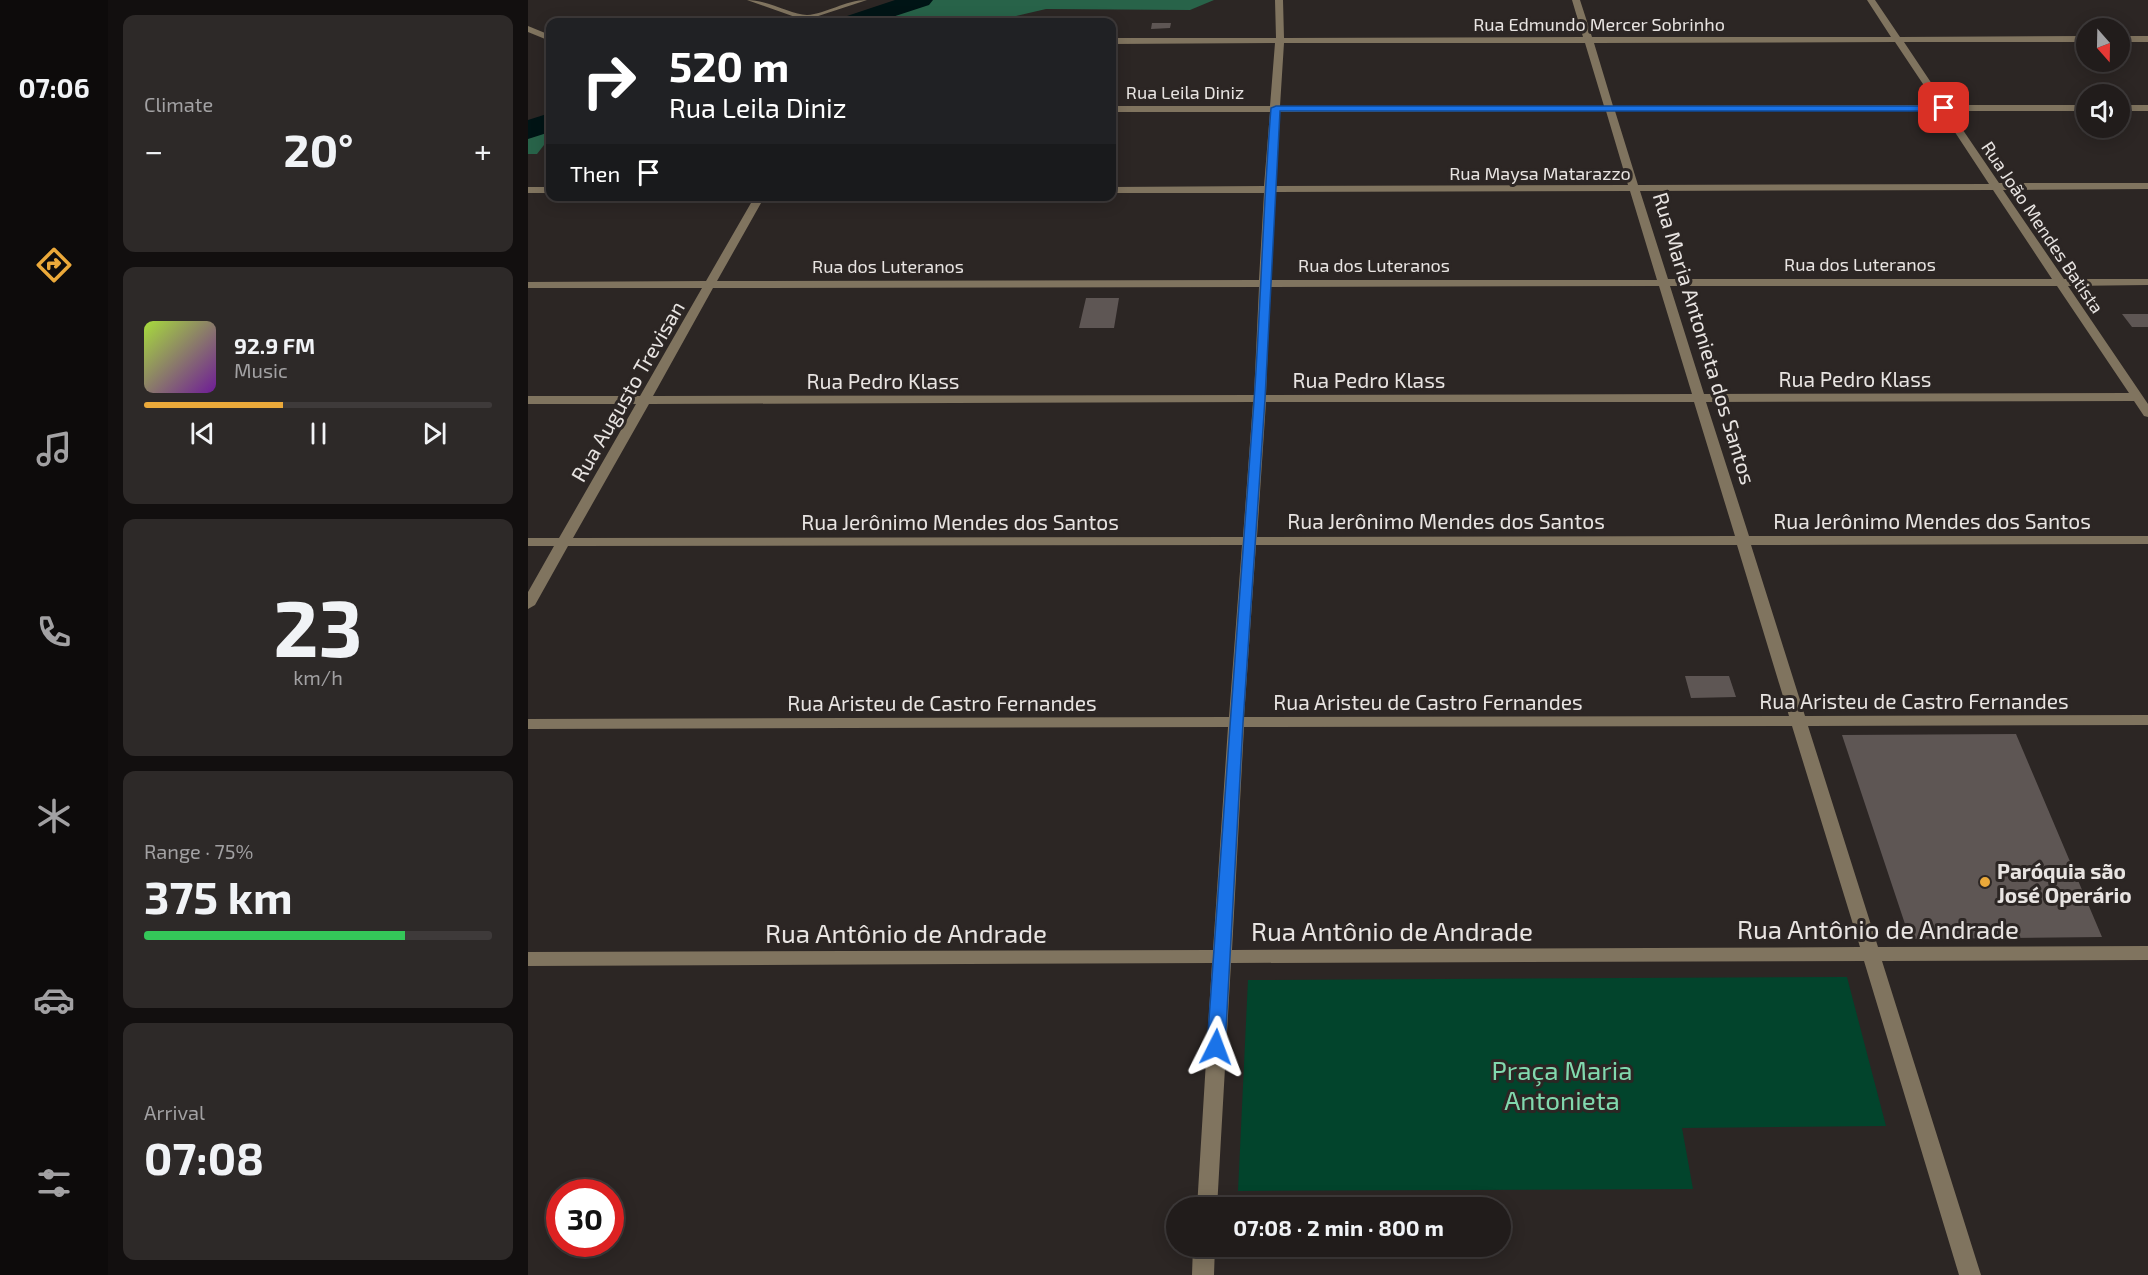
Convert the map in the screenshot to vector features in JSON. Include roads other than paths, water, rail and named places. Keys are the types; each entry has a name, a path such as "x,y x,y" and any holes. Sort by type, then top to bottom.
{"street":[{"path":"751,0 807,18 863,0"},
{"path":"1208,1197 1236,723 1260,399 1269,189 1280,41 1279,0"},
{"name":"Rua Maria Antonieta dos Santos","path":"1576,0 1970,1275"},
{"name":"Rua João Mendes Batista","path":"1871,0 2148,413"},
{"path":"528,29 546,36"},
{"name":"Rua Edmundo Mercer Sobrinho","path":"1116,41 2076,39"},
{"path":"2130,39 2148,39"},
{"name":"Rua Leila Diniz","path":"1116,109 2076,108"},
{"path":"2130,108 2148,108"},
{"name":"Rua Maysa Matarazzo","path":"1116,190 2148,186"},
{"path":"528,190 546,190"},
{"name":"Rua Augusto Trevisan","path":"528,605 757,201"},
{"name":"Rua dos Luteranos","path":"528,285 2148,282"},
{"name":"Rua Pedro Klass","path":"528,400 2137,397"},
{"name":"Rua Jerônimo Mendes dos Santos","path":"528,542 2148,540"},
{"name":"Rua Aristeu de Castro Fernandes","path":"528,724 2148,720"},
{"name":"Rua Antônio de Andrade","path":"528,959 2148,953"},
{"path":"1203,1275 1204,1257"}],"waterway":[{"path":"865,18 920,0"},
{"path":"528,130 546,123"}],"place":[{"name":"Paróquia são José Operário","path":"1985,882"}],"park label":[{"name":"Praça Maria Antonieta","path":"1562,1084"}]}
